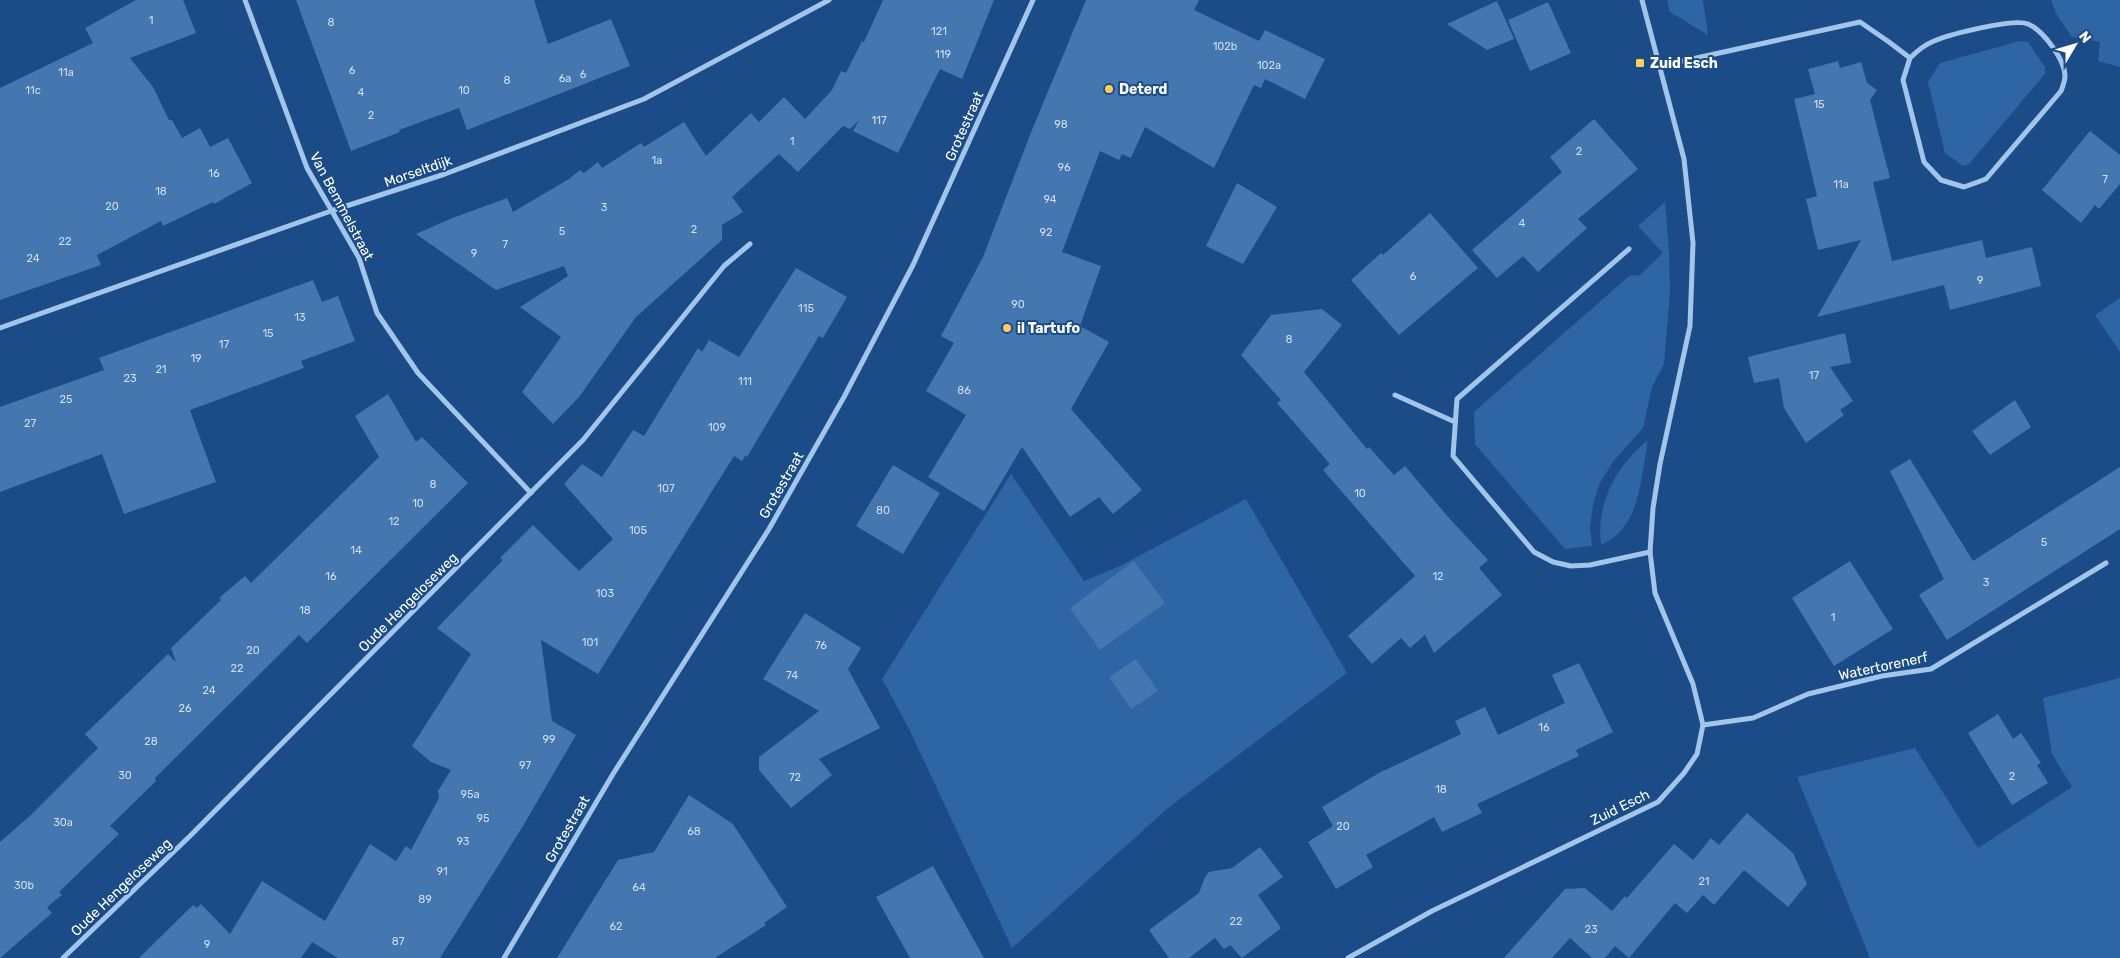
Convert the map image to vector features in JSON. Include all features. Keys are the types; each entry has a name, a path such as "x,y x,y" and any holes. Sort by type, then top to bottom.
{"street":[{"name":"Van Bemmelstraat","path":"245,0 307,168 359,258 377,313 418,373 531,493"},
{"name":"Morseltdijk","path":"0,328 331,211 445,174 644,99 829,0"},
{"name":"Grotestraat","path":"504,958 612,774 769,529 844,397 913,265 1033,0"},
{"name":"Zuid Esch","path":"1348,958 1432,911 1658,802 1684,773 1697,754 1702,725 1693,684 1655,593 1650,552 1653,508 1660,464 1690,326 1693,243 1684,159 1642,0"},
{"path":"2011,21 2028,23 2042,33 2060,58 2065,75 2062,91 1996,168 1986,179 1964,188 1941,180 1924,162 1903,80 1910,58 1920,48 1935,40 2011,21"},
{"path":"1660,66 1860,22 1910,58"},
{"name":"Oude Hengeloseweg","path":"62,958 190,836 583,440 724,266 750,244"},
{"path":"1629,248 1457,399 1453,456 1534,552 1553,562 1571,566 1590,565 1650,552"},
{"path":"1395,395 1455,422"},
{"name":"Watertorenerf","path":"1702,725 1753,718 1808,694 1882,676 1931,669 2106,563"}],"shaded area":[{"path":"1667,0 1703,0 1708,35 1670,12"},
{"path":"2051,0 2120,0 2120,67 2098,61 2100,42 2072,37 2057,15"},
{"path":"2020,41 2028,42 2045,67 2045,74 1969,164 1963,166 1945,153 1928,82 1940,63"},
{"path":"1665,202 1670,292 1664,364 1652,387 1643,428 1612,463 1599,485 1593,504 1590,528 1592,546 1565,549 1475,444 1474,412 1629,276 1640,275 1663,253 1638,226"},
{"path":"2120,298 2120,352 2095,315"},
{"path":"1648,440 1641,485 1632,514 1614,537 1601,545 1600,529 1602,515 1605,500 1611,486 1626,461"},
{"path":"1011,474 1084,581 1120,566 1246,499 1347,673 1168,808 1012,948 909,729 882,679"},
{"path":"2120,678 2120,958 1870,958 1797,777 1915,748 1978,848 2072,787 2052,754 2043,698"}],"building":[{"path":"136,0 183,0 196,33 130,58 153,87 169,120 172,120 182,138 200,128 210,147 228,138 252,183 214,204 213,202 163,226 161,221 97,255 101,265 0,300 0,88 93,43 85,28"},
{"path":"296,0 534,0 548,44 611,19 630,66 467,130 459,108 399,130 400,132 351,151"},
{"path":"883,0 994,0 962,79 940,69 898,153 853,131 859,120 850,129 843,126 798,172 779,154 732,197 743,212 722,225 722,240 636,317 579,397 553,424 522,392 561,337 520,307 568,276 564,266 496,290 416,234 507,198 513,212 569,179 580,170 584,173 598,162 602,168 641,143 644,147 684,122 706,156 751,113 759,122 784,97 805,119 832,90 841,71 846,73 862,41 864,42"},
{"path":"1086,0 1199,0 1194,10 1259,41 1265,30 1325,59 1305,99 1265,79 1261,88 1254,85 1214,168 1145,127 1131,158 1122,154 1119,160 1100,151 1062,252 1101,266 1080,326 1109,342 1071,409 1142,490 1113,514 1099,497 1070,517 1022,447 984,511 928,477 966,415 926,391 954,343 941,336 983,257 1032,130"},
{"path":"1497,1 1514,39 1487,50 1447,24"},
{"path":"1548,2 1571,53 1530,71 1508,20"},
{"path":"1838,61 1840,68 1861,62 1867,83 1877,90 1870,100 1890,178 1873,182 1892,261 1982,240 1986,258 2032,247 2041,286 1950,310 1944,285 1817,317 1861,240 1818,250 1806,199 1817,196 1794,99 1815,94 1808,69"},
{"path":"1594,119 1638,169 1578,219 1587,228 1538,272 1523,256 1497,278 1472,250 1562,172 1550,157"},
{"path":"2090,131 2120,155 2120,184 2099,209 2095,205 2081,223 2042,190"},
{"path":"1237,183 1277,207 1243,264 1206,246"},
{"path":"1430,213 1478,268 1399,335 1351,280 1381,253 1383,255"},
{"path":"796,268 847,297 823,338 819,336 747,457 746,455 742,461 734,456 598,674 541,640 552,721 576,735 523,826 440,958 338,958 312,942 301,958 139,958 193,905 197,908 201,904 230,934 262,881 325,921 370,844 396,861 406,846 411,850 439,798 438,791 451,770 431,762 412,746 471,654 437,628 503,560 500,558 533,525 579,571 613,539 564,484 582,464 602,477 633,430 644,436 698,348 702,352 709,340 739,357"},
{"path":"313,280 322,302 338,296 355,341 301,361 304,368 190,410 216,482 124,514 102,454 0,492 0,407 104,370 99,358"},
{"path":"1322,309 1342,325 1304,372 1367,449 1369,447 1394,475 1405,466 1488,560 1479,568 1502,595 1434,653 1425,635 1410,648 1401,638 1372,664 1348,636 1415,576 1323,470 1330,464 1277,403 1281,400 1241,355 1271,315"},
{"path":"1845,333 1851,363 1830,367 1853,401 1840,410 1844,415 1806,443 1784,408 1779,378 1754,383 1748,357"},
{"path":"388,394 416,442 422,437 468,483 307,643 299,635 155,778 156,781 110,826 119,834 59,892 62,895 47,907 52,913 0,958 0,842 32,814 98,748 85,734 168,654 176,662 171,648 221,600 219,598 245,576 251,583 379,457 355,416"},
{"path":"2015,400 2031,427 1990,455 1972,431"},
{"path":"1910,459 1973,561 2120,467 2120,529 1947,640 1919,595 1944,579 1890,471"},
{"path":"893,465 940,493 903,554 856,526"},
{"path":"1134,561 1165,603 1100,650 1070,608"},
{"path":"1850,561 1893,629 1834,666 1792,598"},
{"path":"805,613 861,648 848,669 880,728 819,759 832,775 791,808 759,770 759,757 819,711 763,679"},
{"path":"1136,659 1158,691 1131,709 1109,677"},
{"path":"1579,663 1613,732 1576,750 1579,756 1477,804 1482,813 1442,832 1434,817 1366,855 1373,867 1336,889 1308,842 1333,826 1322,807 1379,773 1461,734 1455,721 1485,707 1498,735 1565,703 1552,675"},
{"path":"1998,714 2013,739 2021,733 2041,763 2037,765 2048,783 2012,805 1968,733"},
{"path":"689,795 733,824 787,907 764,923 766,925 715,958 557,958 618,860 654,852"},
{"path":"1747,813 1793,853 1807,884 1788,907 1744,870 1714,905 1703,895 1687,913 1675,903 1629,958 1615,946 1605,958 1592,958 1570,938 1552,958 1504,958 1565,889 1585,888 1612,911 1625,896 1627,898 1674,844 1693,860 1711,838 1719,845"},
{"path":"1260,847 1283,877 1258,895 1281,928 1242,958 1230,945 1224,949 1215,938 1189,958 1169,958 1149,930 1199,893 1209,872 1232,868"},
{"path":"933,866 984,958 910,958 876,897"}],"place":[{"name":"Zuid Esch","path":"1640,63"},
{"name":"Deterd","path":"1109,89"},
{"name":"il Tartufo","path":"1007,328"}]}
